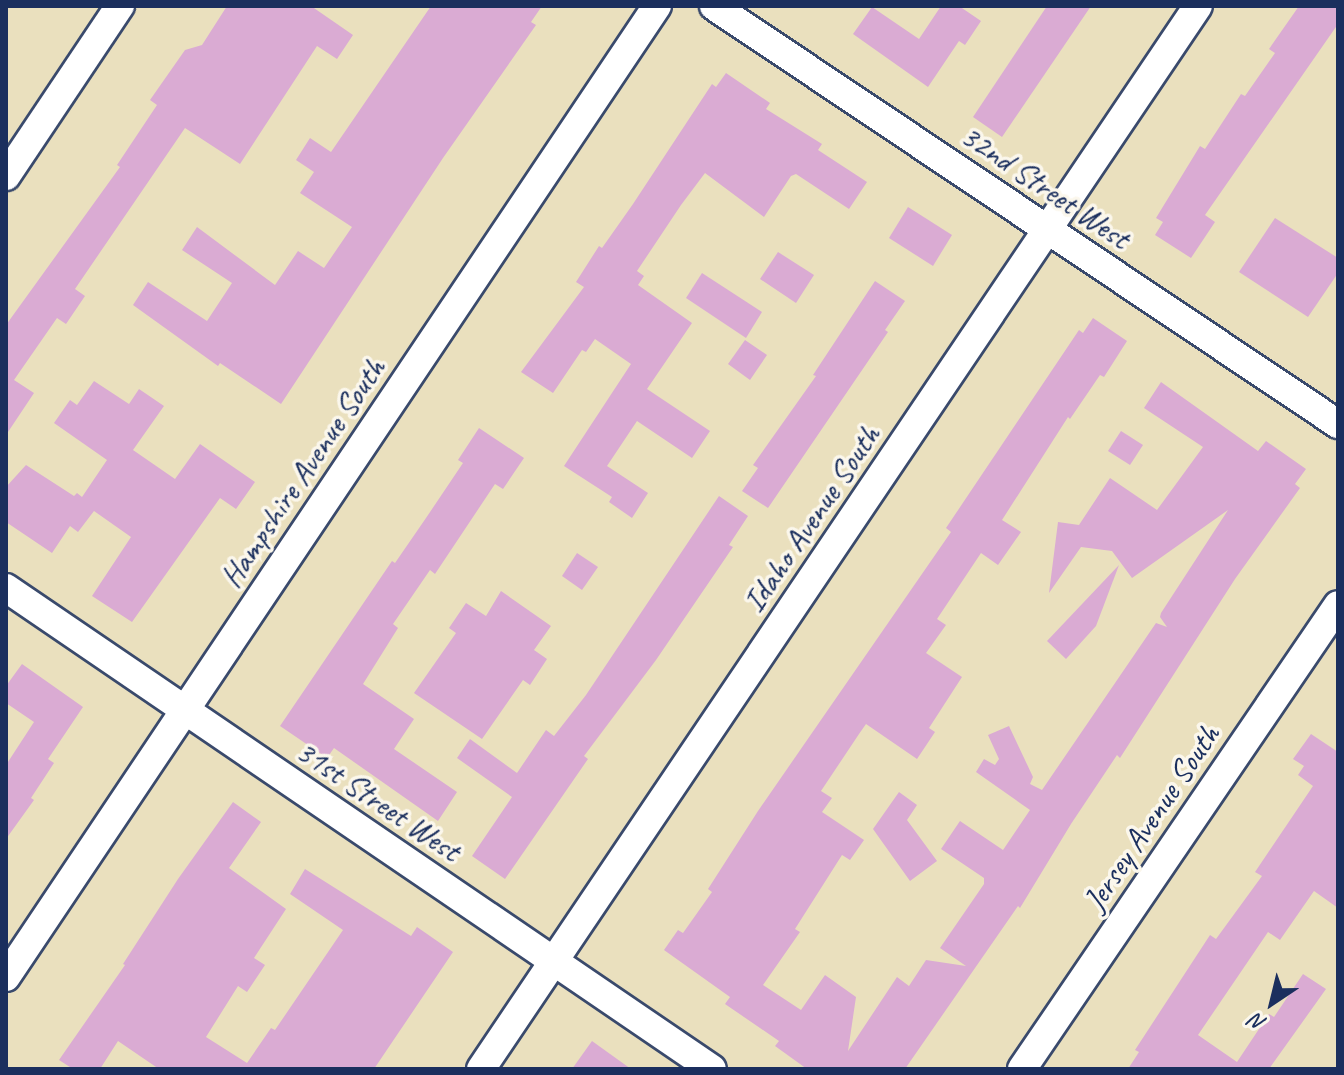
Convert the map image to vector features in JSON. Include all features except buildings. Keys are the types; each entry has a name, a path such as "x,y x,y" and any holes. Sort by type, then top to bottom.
{"street":[{"path":"6,176 120,6"},
{"name":"Hampshire Avenue South","path":"6,977 657,6"},
{"name":"32nd Street West","path":"714,6 1338,424"},
{"name":"Idaho Avenue South","path":"481,1069 1198,6"},
{"name":"31st Street West","path":"6,588 712,1069"},
{"name":"Jersey Avenue South","path":"1022,1069 1338,605"}]}
